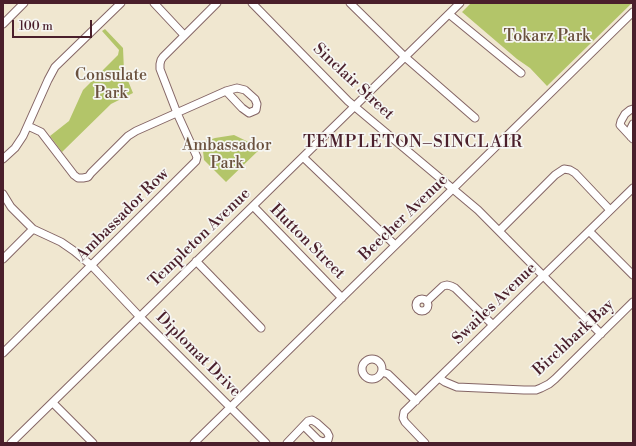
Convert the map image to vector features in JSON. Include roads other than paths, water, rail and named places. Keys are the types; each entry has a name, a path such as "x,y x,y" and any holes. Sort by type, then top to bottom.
{"street":[{"path":"3,24 24,3"},
{"path":"3,159 15,148 23,136 55,67 121,3"},
{"path":"154,3 184,35"},
{"name":"Ambassador Row","path":"3,353 196,161 197,157 177,113 160,68 160,64 163,57 217,3"},
{"name":"Sinclair Street","path":"252,3 354,107 478,210 601,334"},
{"name":"Templeton Avenue","path":"11,443 460,3"},
{"path":"353,4 404,57 475,118"},
{"name":"Beecher Avenue","path":"194,443 633,12"},
{"path":"449,14 521,73"},
{"path":"28,126 41,132 74,175 78,178 84,178 88,177 132,133 226,91"},
{"path":"632,138 620,125 625,114 633,108"},
{"path":"632,138 630,130 633,124"},
{"path":"303,157 395,246"},
{"path":"499,231 564,169 575,173 610,210"},
{"name":"Swailes Avenue","path":"425,443 405,422 403,418 404,412 633,188"},
{"name":"Diplomat Drive","path":"3,194 11,207 33,229 61,242 92,266 140,317 266,443"},
{"name":"Hutton Street","path":"252,206 342,298"},
{"path":"3,259 33,229"},
{"path":"589,230 633,275"},
{"path":"196,261 261,328"},
{"path":"427,301 443,286 451,286 455,288 493,325"},
{"name":"Birchbark Bay","path":"439,378 457,387 536,390 545,387 633,302"},
{"path":"382,372 388,374 416,401"},
{"path":"53,402 93,443"},
{"path":"287,443 304,426"}],"district":[{"name":"TEMPLETON–SINCLAIR","path":"413,143"}],"park label":[{"name":"Tokarz Park","path":"547,37"},
{"name":"Consulate Park","path":"111,85"},
{"name":"Ambassador Park","path":"227,155"}]}
